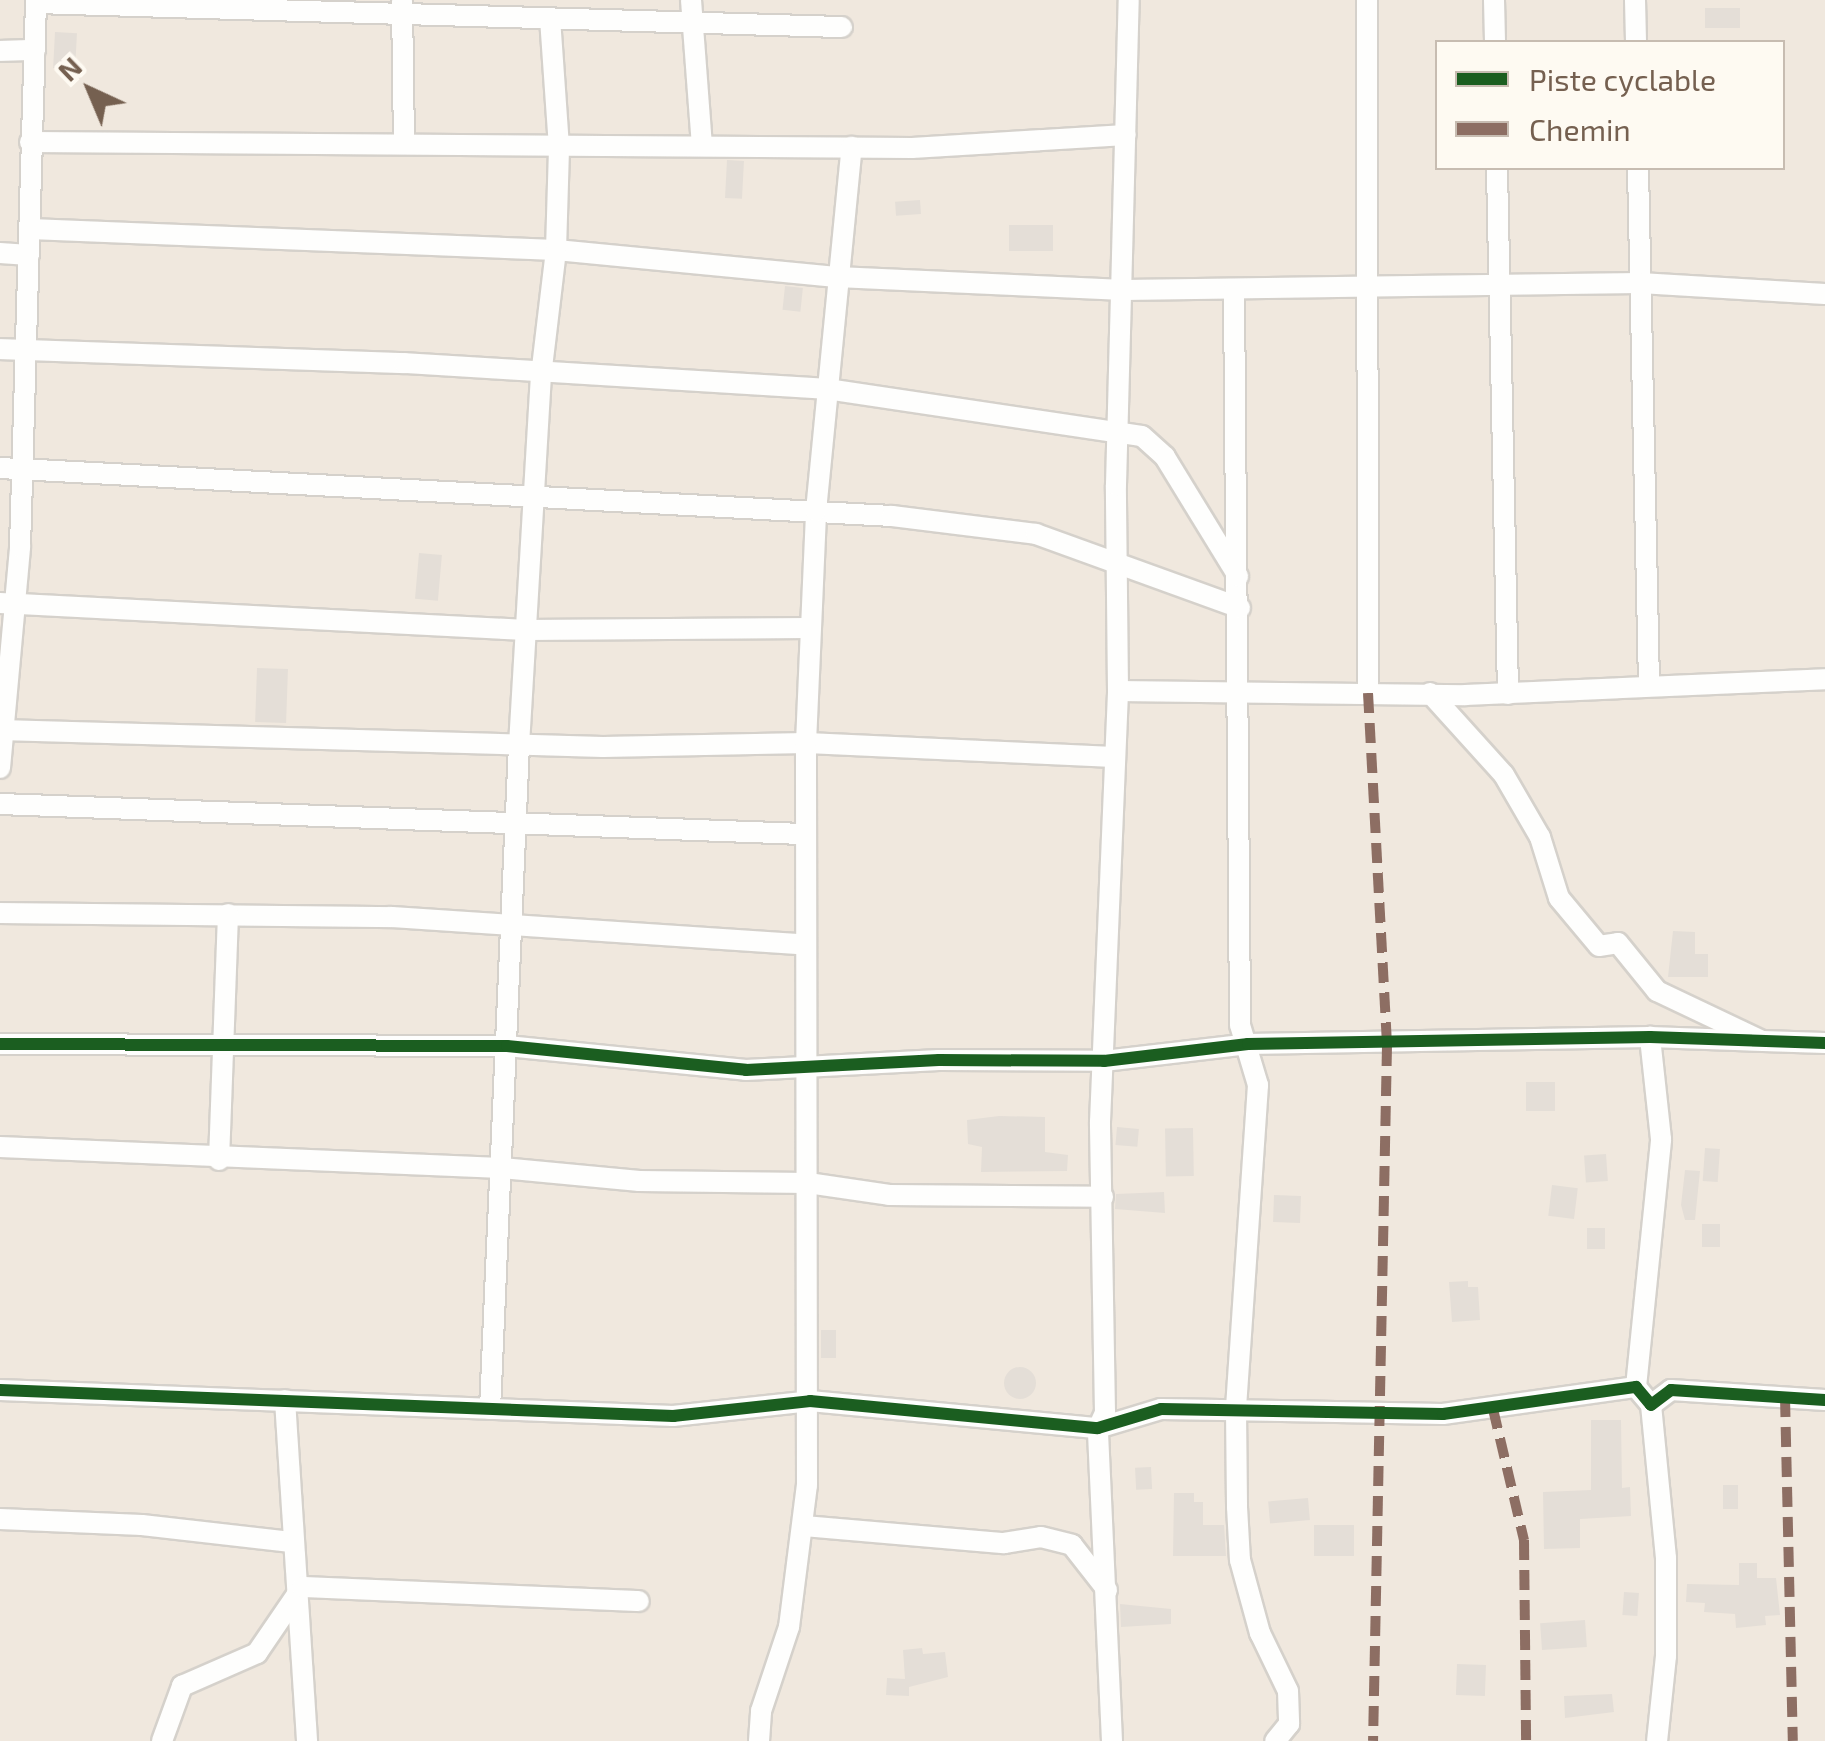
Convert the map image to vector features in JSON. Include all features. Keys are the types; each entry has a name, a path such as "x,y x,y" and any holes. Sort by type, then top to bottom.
{"street":[{"path":"1112,1741 1098,1428 1105,1413 1104,1061 1118,690 1117,432 1124,290 1128,0"},
{"path":"1366,0 1368,693"},
{"path":"1494,0 1495,40"},
{"path":"1635,0 1636,40"},
{"path":"0,768 6,603 22,468 36,1 402,6 550,19 692,9 842,27"},
{"path":"402,6 404,144"},
{"path":"692,9 702,146"},
{"path":"490,1409 519,745 541,376 556,250 559,147 550,19"},
{"path":"0,52 35,50"},
{"path":"30,142 852,148 1126,135"},
{"path":"759,1741 761,1711 790,1627 804,1526 810,1401 803,1295 808,1064 802,944 810,628 816,511 837,277 850,210 852,148"},
{"path":"1497,170 1508,694"},
{"path":"1638,170 1648,683"},
{"path":"30,229 556,250 837,277 1124,290 1640,282 1825,294"},
{"path":"0,253 29,255"},
{"path":"1234,289 1240,580 1236,690 1240,1005 1258,1117 1236,1410 1240,1560 1260,1633 1288,1690 1289,1724 1275,1741"},
{"path":"0,350 404,363 541,376 827,389 1142,436 1166,458 1240,580"},
{"path":"0,468 350,484 534,502 816,511 1017,531 1116,558 1240,608"},
{"path":"6,603 526,630 810,628"},
{"path":"1118,690 1508,694 1648,683 1825,679"},
{"path":"1430,693 1504,775 1540,837 1559,898 1600,946 1618,943 1657,991 1740,1025 1750,1038 1772,1042"},
{"path":"2,731 519,745 806,743 1116,758"},
{"path":"0,804 804,834"},
{"path":"0,914 228,914 802,944"},
{"path":"218,1160 228,914"},
{"path":"1650,1037 1662,1139 1636,1387 1651,1405 1666,1558 1666,1656 1657,1741"},
{"path":"0,1044 507,1046 721,1069 808,1064 1104,1061 1248,1044 1650,1037 1825,1043"},
{"path":"0,1147 218,1160 502,1168 639,1181 808,1183 889,1194 1104,1197"},
{"path":"0,1390 672,1416 810,1401 1098,1428 1161,1409 1444,1414 1636,1387"},
{"path":"1651,1405 1671,1390 1825,1400"},
{"path":"286,1400 290,1542 302,1587 307,1741"},
{"path":"0,1520 142,1525 290,1542"},
{"path":"804,1526 1004,1543 1042,1536 1072,1545 1108,1592"},
{"path":"302,1587 640,1601"},
{"path":"162,1741 182,1686 257,1653 302,1587"}],"shaded area":[{"path":"0,0 1825,0 1825,1741 0,1741"}],"building":[{"path":"1705,8 1740,8 1740,28 1705,28"},
{"path":"55,32 77,33 75,69 53,68"},
{"path":"727,160 744,161 742,199 725,198"},
{"path":"920,200 921,214 896,216 895,202"},
{"path":"1009,225 1053,225 1053,251 1009,251"},
{"path":"785,286 803,288 800,312 782,310"},
{"path":"419,553 442,555 438,601 415,599"},
{"path":"257,668 288,669 286,723 255,722"},
{"path":"1673,931 1695,932 1695,954 1708,954 1708,977 1668,977"},
{"path":"1526,1082 1555,1082 1555,1111 1526,1111"},
{"path":"1045,1117 1045,1152 1068,1155 1067,1171 981,1172 982,1147 968,1144 967,1120"},
{"path":"1117,1127 1139,1129 1137,1147 1115,1145"},
{"path":"1165,1128 1193,1128 1194,1176 1166,1176"},
{"path":"1705,1148 1720,1149 1718,1182 1703,1181"},
{"path":"1606,1154 1608,1181 1586,1182 1584,1156"},
{"path":"1685,1170 1700,1171 1695,1220 1685,1220 1681,1205"},
{"path":"1552,1185 1578,1188 1574,1219 1548,1216"},
{"path":"1164,1192 1165,1213 1115,1209 1116,1194"},
{"path":"1274,1195 1301,1196 1300,1223 1273,1222"},
{"path":"1702,1224 1720,1224 1720,1247 1702,1247"},
{"path":"1587,1228 1605,1228 1605,1249 1587,1249"},
{"path":"1468,1281 1468,1287 1478,1287 1480,1320 1452,1322 1449,1282"},
{"path":"821,1330 836,1330 836,1358 821,1358"},
{"path":"1020,1367 1031,1372 1036,1383 1031,1394 1020,1399 1009,1394 1004,1383 1009,1372"},
{"path":"1591,1420 1621,1420 1622,1488 1630,1487 1631,1516 1580,1519 1580,1548 1544,1549 1543,1492 1591,1490"},
{"path":"1151,1467 1152,1489 1136,1490 1135,1468"},
{"path":"1723,1485 1738,1485 1738,1509 1723,1509"},
{"path":"1174,1493 1194,1493 1194,1502 1203,1502 1203,1525 1224,1525 1226,1556 1173,1556"},
{"path":"1308,1498 1310,1520 1270,1523 1268,1501"},
{"path":"1314,1525 1354,1525 1354,1556 1314,1556"},
{"path":"1739,1563 1757,1563 1757,1578 1776,1578 1780,1615 1765,1616 1766,1625 1736,1628 1735,1614 1704,1612 1705,1603 1686,1602 1687,1584 1739,1585"},
{"path":"1624,1592 1639,1593 1637,1616 1622,1615"},
{"path":"1120,1604 1171,1609 1171,1624 1121,1627"},
{"path":"1585,1620 1587,1647 1542,1650 1540,1623"},
{"path":"922,1648 923,1654 945,1652 948,1677 909,1687 909,1696 886,1695 887,1678 905,1679 903,1650"},
{"path":"1457,1664 1486,1665 1485,1696 1456,1695"},
{"path":"1612,1694 1614,1712 1565,1718 1564,1696"}],"marked path":[{"path":"1368,693 1387,1046 1373,1741"},
{"path":"1785,1397 1793,1741"},
{"path":"1493,1409 1524,1540 1526,1741"}],"cycle path":[{"path":"0,1044 507,1046 746,1070 939,1060 1104,1061 1248,1044 1650,1037 1825,1043"},
{"path":"0,1390 673,1416 810,1401 1098,1428 1161,1409 1443,1414 1636,1387 1651,1405 1671,1390 1825,1400"}]}
